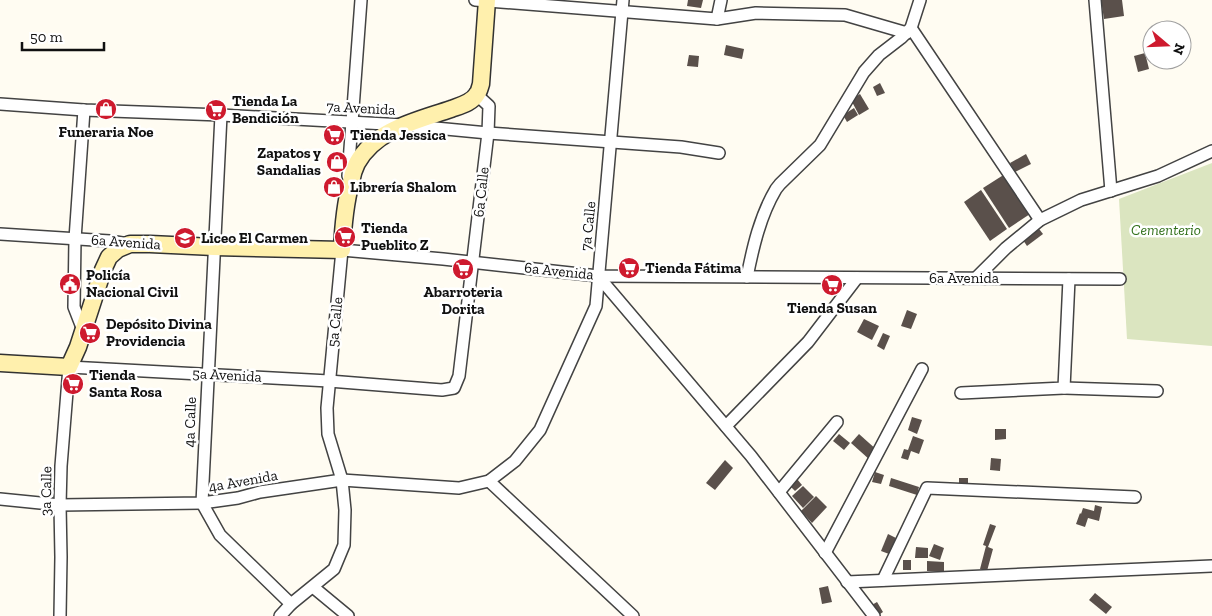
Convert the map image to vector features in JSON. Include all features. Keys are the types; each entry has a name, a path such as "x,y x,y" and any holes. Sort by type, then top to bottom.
{"street":[{"name":"5a Calle","path":"280,616 291,604 334,569 344,545 345,510 342,480 328,434 327,408 342,250 361,0"},
{"path":"345,210 356,164 376,140 389,131 469,102 477,95 481,84 483,0 622,6 716,19 756,13 845,15 909,30 1040,220"},
{"path":"716,19 721,0"},
{"path":"747,277 759,226 776,189 820,145 857,82 868,67 879,55 909,30 920,0"},
{"path":"1095,0 1111,191"},
{"name":"7a Calle","path":"489,481 515,461 540,430 596,306 622,6"},
{"name":"6a Calle","path":"454,388 459,376 488,133 489,106 477,95"},
{"name":"7a Avenida","path":"0,104 84,110 404,125 680,147 720,153"},
{"path":"83,330 74,307 75,238 84,110"},
{"name":"4a Calle","path":"202,503 221,115"},
{"path":"976,278 1006,248 1040,220 1081,200 1158,176 1212,151"},
{"name":"6a Avenida","path":"0,234 75,238 130,244 342,250 598,276 1120,280"},
{"path":"69,367 78,347 103,270 110,257 118,249 130,244"},
{"path":"598,276 751,456 874,616"},
{"path":"726,426 808,342 857,278"},
{"path":"1064,388 1069,279"},
{"name":"5a Avenida","path":"0,363 329,381 442,390 454,388"},
{"name":"3a Calle","path":"60,616 60,505 63,428 69,367"},
{"path":"825,553 922,369"},
{"path":"961,393 1064,388 1157,391"},
{"path":"779,492 837,422"},
{"name":"4a Avenida","path":"0,499 60,505 202,503 342,480 459,488 489,481"},
{"path":"489,481 633,616"},
{"path":"883,580 927,488 1135,497"},
{"path":"202,503 220,535 291,604"},
{"path":"847,582 1212,566"},
{"path":"313,587 348,616"}],"green space":[{"name":"Cementerio","path":"1212,163 1212,346 1127,339 1119,199"}],"building":[{"path":"688,0 703,0 701,8 687,6"},
{"path":"1101,0 1122,0 1124,16 1104,19"},
{"path":"726,45 744,49 742,59 724,55"},
{"path":"1142,54 1142,70 1145,70 1138,72 1134,56"},
{"path":"689,55 699,56 698,67 687,66"},
{"path":"880,83 885,93 877,96 873,87"},
{"path":"860,94 869,109 859,115 851,100"},
{"path":"854,108 858,115 847,122 843,115"},
{"path":"1026,154 1031,164 1015,172 1010,163"},
{"path":"1005,174 1030,214 1009,228 983,188"},
{"path":"981,190 1007,229 990,241 964,202"},
{"path":"1036,225 1043,234 1027,246 1021,237"},
{"path":"907,310 917,314 911,329 901,326"},
{"path":"864,319 879,326 872,340 857,332"},
{"path":"883,333 890,336 884,350 877,346"},
{"path":"912,417 922,420 917,434 908,430"},
{"path":"995,429 1006,429 1006,439 995,440"},
{"path":"839,434 850,443 844,450 833,441"},
{"path":"859,434 878,451 870,460 851,443"},
{"path":"913,436 924,440 919,454 911,451 908,460 901,458 904,449 908,450"},
{"path":"991,458 1001,459 1000,471 990,470"},
{"path":"725,460 733,468 715,490 706,483"},
{"path":"875,472 884,475 881,484 872,482"},
{"path":"891,478 919,487 917,495 889,486"},
{"path":"959,478 968,478 968,487 959,487"},
{"path":"797,479 802,485 795,491 790,486"},
{"path":"803,486 814,497 803,508 792,496"},
{"path":"816,496 827,507 812,523 801,511"},
{"path":"1095,505 1102,507 1099,521 1088,518 1085,527 1076,524 1083,508 1094,511"},
{"path":"990,524 996,526 988,547 993,549 987,571 980,569 986,546 983,545"},
{"path":"888,534 896,538 889,554 881,551"},
{"path":"934,544 944,548 940,560 929,556"},
{"path":"916,547 928,548 928,558 915,558"},
{"path":"903,560 911,560 911,570 903,570"},
{"path":"927,561 944,562 944,572 927,571"},
{"path":"828,586 832,602 822,604 819,588"},
{"path":"1095,593 1112,607 1106,614 1089,600"},
{"path":"877,602 883,612 877,616 870,606"}],"place":[{"name":"Funeraria Noe","path":"106,109"},
{"name":"Tienda La Bendición","path":"216,110"},
{"name":"Tienda Jessica","path":"334,135"},
{"name":"Zapatos y Sandalias","path":"337,162"},
{"name":"Librería Shalom","path":"334,187"},
{"name":"Tienda Pueblito Z","path":"345,237"},
{"name":"Liceo El Carmen","path":"185,238"},
{"name":"Tienda Fátima","path":"629,268"},
{"name":"Abarroteria Dorita","path":"463,269"},
{"name":"Policía Nacional Civil","path":"70,284"},
{"name":"Tienda Susan","path":"832,285"},
{"name":"Depósito Divina Providencia","path":"90,333"},
{"name":"Tienda Santa Rosa","path":"73,384"}]}
